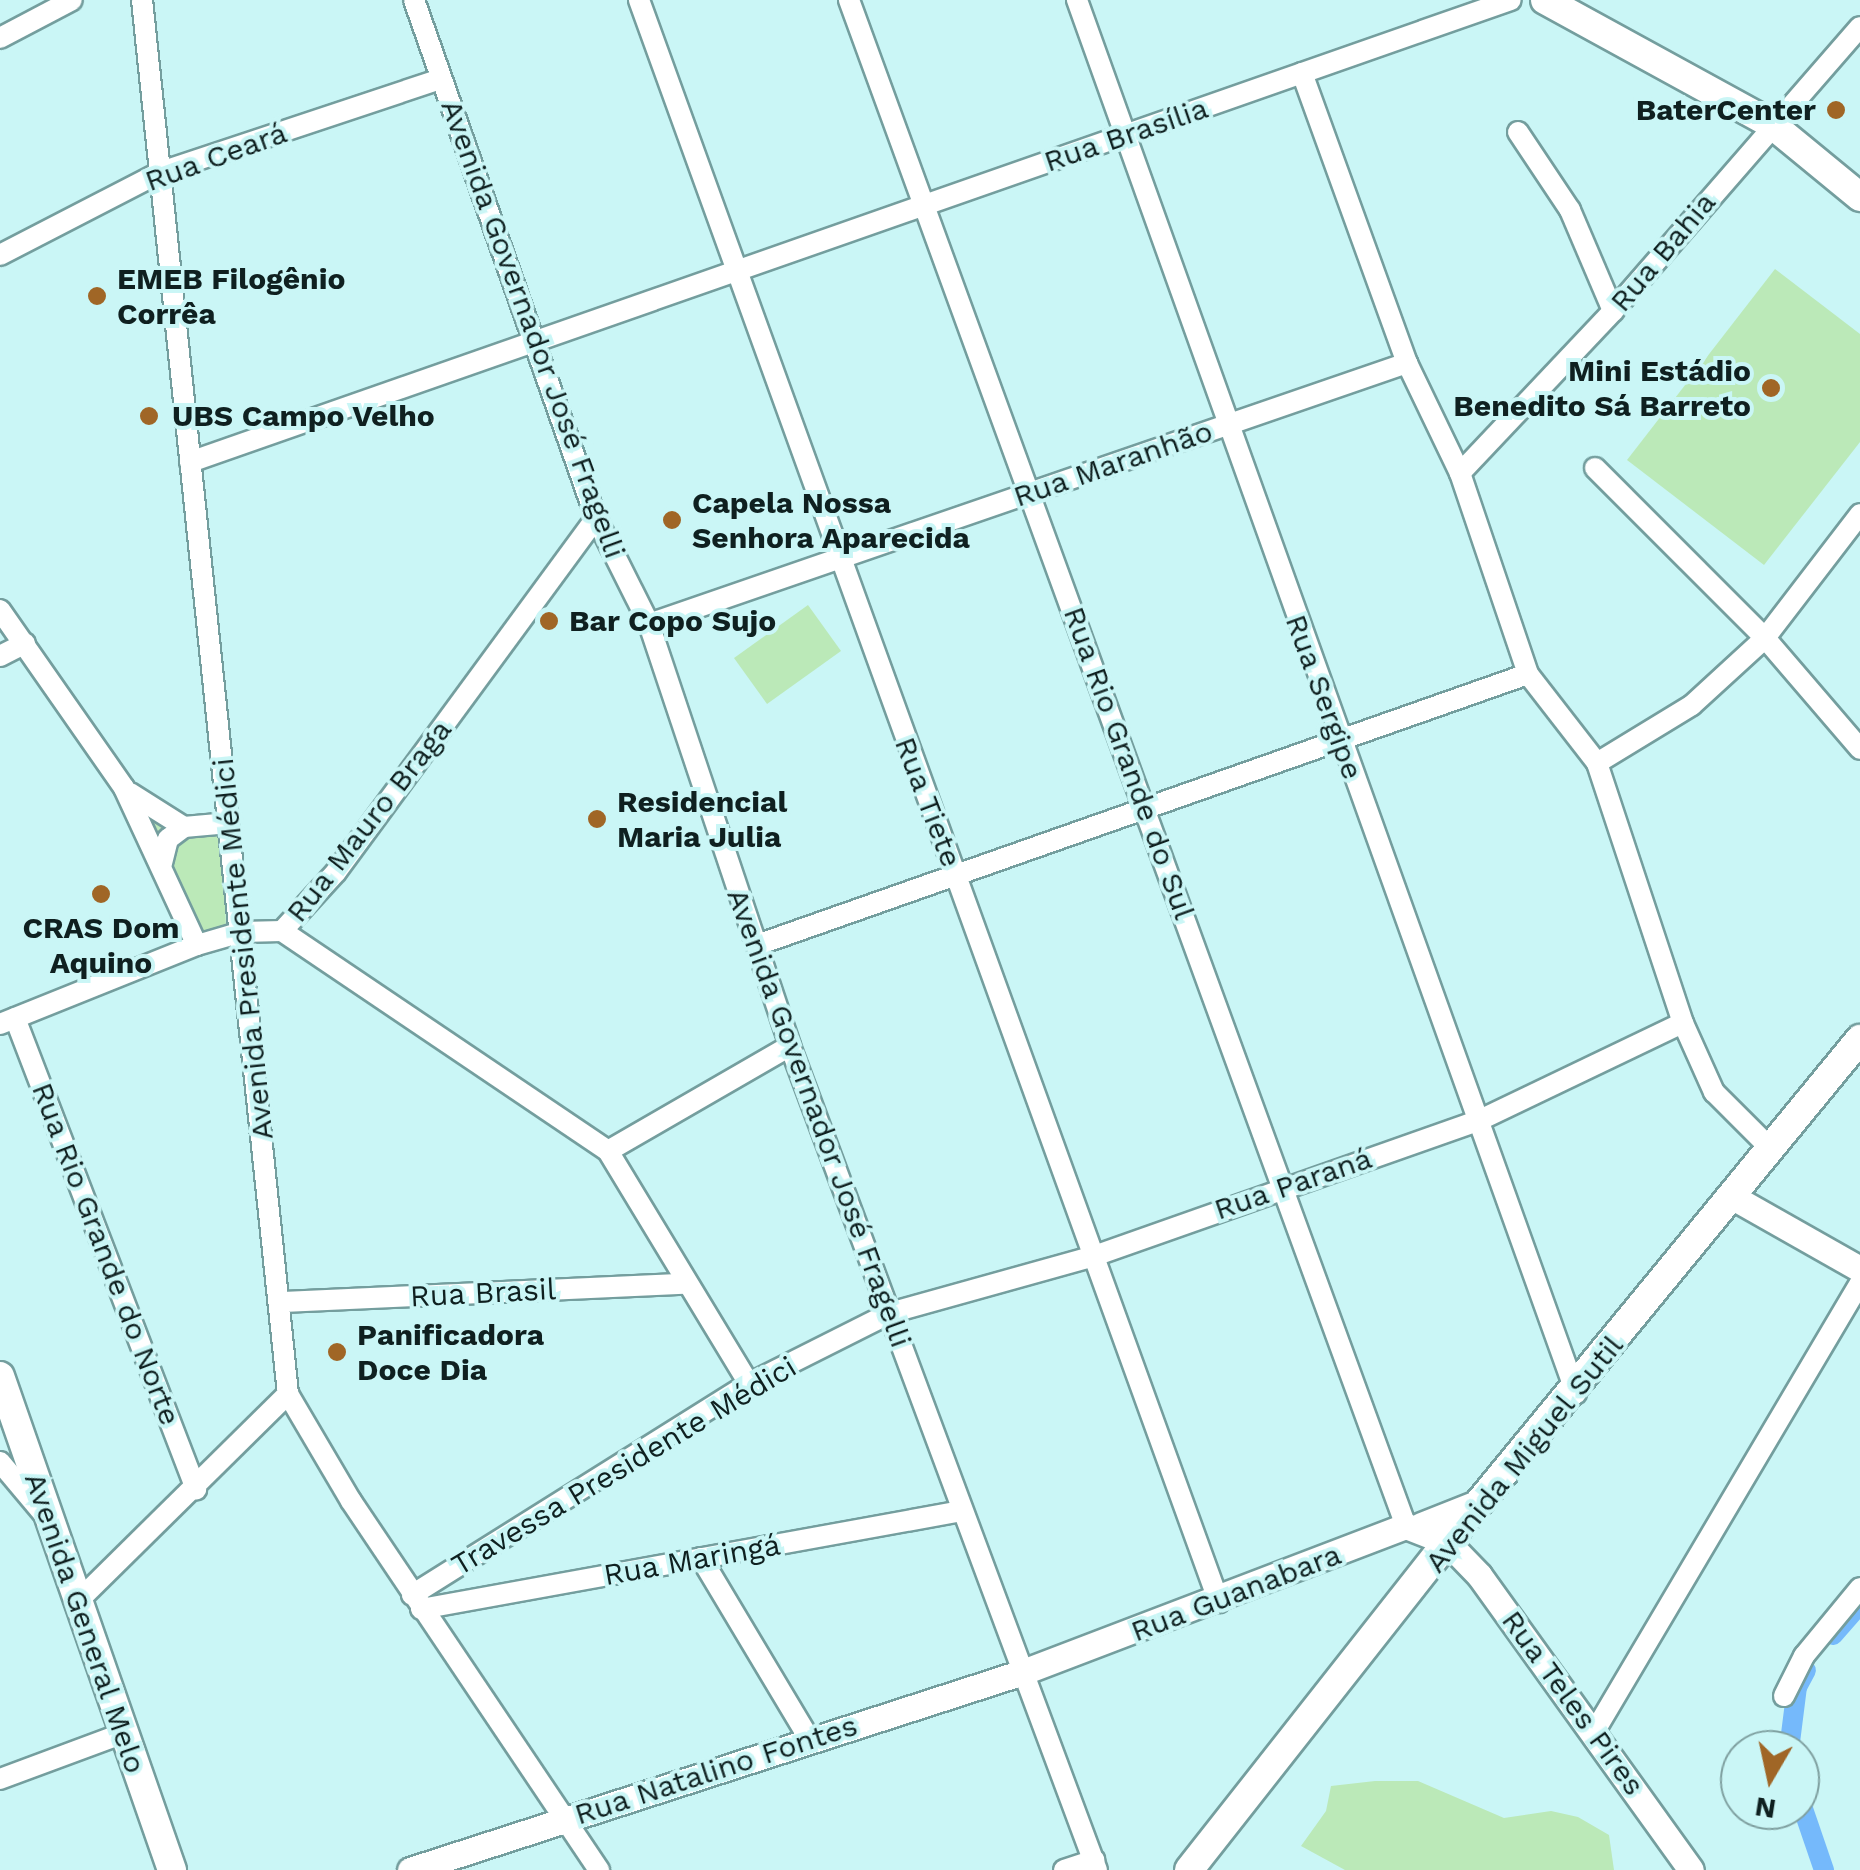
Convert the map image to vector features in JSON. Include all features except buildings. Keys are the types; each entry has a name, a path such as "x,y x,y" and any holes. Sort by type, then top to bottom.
{"main road":[{"path":"1546,0 1770,123 1860,197"},
{"name":"Avenida Miguel Sutil","path":"1189,1870 1448,1542 1576,1393 1860,1038"},
{"name":"Avenida General Melo","path":"0,1376 121,1734 172,1870"},
{"path":"1414,1526 1481,1504"}],"street":[{"path":"0,38 72,0"},
{"name":"Avenida Presidente Médici","path":"142,0 282,1302 288,1394 416,1602 599,1870"},
{"name":"Avenida Governador José Fragelli","path":"414,0 596,518 649,624 790,1046 1096,1865"},
{"name":"Rua Tiete","path":"639,0 740,270 837,559 1220,1602"},
{"name":"Rua Rio Grande do Sul","path":"849,0 1414,1526"},
{"name":"Rua Sergipe","path":"1077,0 1122,136 1576,1393"},
{"name":"Rua Brasília","path":"190,462 1511,0"},
{"name":"Rua Bahia","path":"1460,473 1614,312 1770,123 1860,27"},
{"path":"1302,73 1407,363 1460,473 1528,674 1597,764 1683,1023 1714,1092 1773,1150"},
{"name":"Rua Ceará","path":"0,255 160,172 441,79"},
{"path":"1518,132 1570,210 1614,312"},
{"name":"Rua Maranhão","path":"649,624 1407,363"},
{"path":"1596,468 1765,638 1860,749"},
{"name":"Rua Mauro Braga","path":"8,1021 197,945 242,932 282,931 336,872 596,518"},
{"path":"1597,764 1692,705 1765,638 1856,526"},
{"path":"0,610 124,788 197,945"},
{"path":"0,656 24,644"},
{"path":"757,945 1528,674"},
{"path":"124,788 184,827"},
{"path":"162,863 168,839 184,827 230,823"},
{"path":"282,931 608,1151 748,1384"},
{"name":"Rua Rio Grande do Norte","path":"8,1021 196,1490"},
{"name":"Rua Paraná","path":"890,1314 1094,1256 1286,1185 1478,1121 1683,1023"},
{"path":"608,1151 790,1046"},
{"path":"1731,1196 1860,1269"},
{"name":"Rua Brasil","path":"282,1302 685,1284"},
{"path":"1596,1729 1860,1284"},
{"name":"Travessa Presidente Médici","path":"416,1602 748,1384 890,1314"},
{"path":"76,1603 196,1490 288,1394"},
{"path":"0,1462 49,1521"},
{"name":"Rua Maringá","path":"416,1602 701,1558 962,1511"},
{"path":"1414,1526 1448,1542"},
{"name":"Rua Guanabara","path":"1022,1672 1220,1602 1414,1526"},
{"name":"Rua Teles Pires","path":"1448,1542 1596,1729 1690,1870"},
{"path":"701,1558 810,1740"},
{"path":"1784,1696 1804,1656 1860,1588"},
{"name":"Rua Natalino Fontes","path":"410,1870 1022,1672"},
{"path":"0,1779 121,1734"},
{"path":"1064,1870 1096,1865"}],"green space":[{"name":"Mini Estádio Benedito Sá Barreto","path":"1775,269 1860,334 1860,442 1764,565 1627,460"},
{"path":"808,605 841,651 767,704 734,658"},
{"path":"142,809 182,840 224,833 226,933 207,936 198,931"},
{"path":"1418,1781 1504,1818 1551,1811 1578,1817 1609,1835 1614,1870 1345,1870 1301,1846 1326,1811 1331,1786"}],"waterway":[{"path":"1833,1635 1860,1604"},
{"path":"1792,1730 1797,1687 1806,1670"},
{"path":"1810,1830 1824,1870"}],"place":[{"name":"BaterCenter","path":"1836,110"},
{"name":"EMEB Filogênio Corrêa","path":"97,296"},
{"name":"Mini Estádio Benedito Sá Barreto","path":"1771,388"},
{"name":"UBS Campo Velho","path":"149,416"},
{"name":"Capela Nossa Senhora Aparecida","path":"672,520"},
{"name":"Bar Copo Sujo","path":"549,621"},
{"name":"Residencial Maria Julia","path":"597,819"},
{"name":"CRAS Dom Aquino","path":"101,894"},
{"name":"Panificadora Doce Dia","path":"337,1352"}]}
